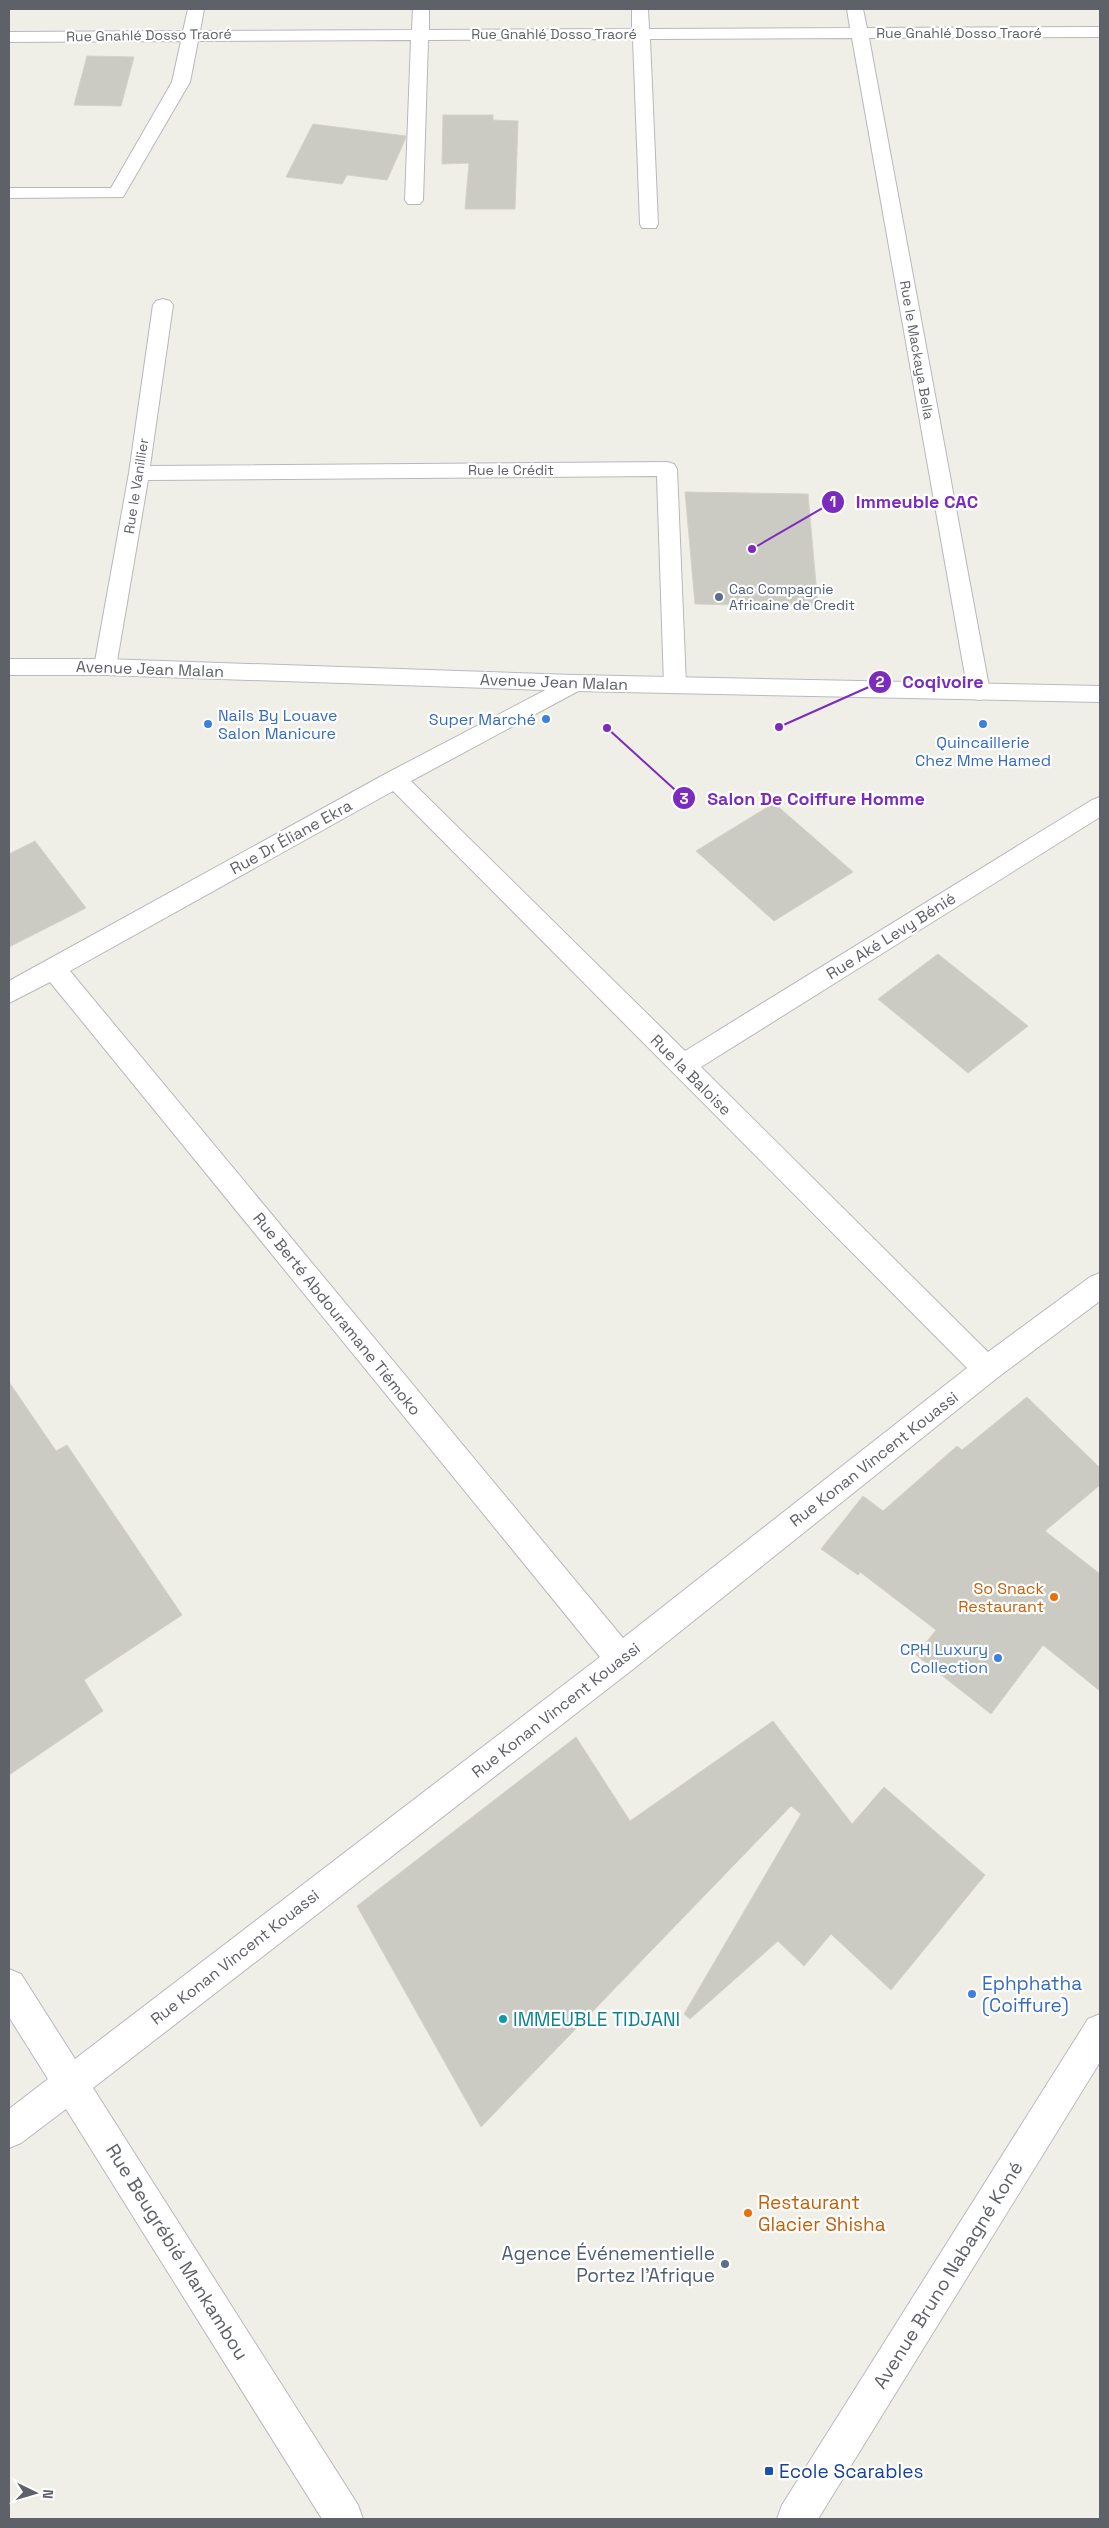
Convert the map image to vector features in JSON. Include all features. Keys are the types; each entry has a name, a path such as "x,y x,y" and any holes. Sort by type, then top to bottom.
{"street":[{"path":"9,193 117,193 181,82 196,9"},
{"path":"414,200 421,9"},
{"path":"640,9 649,224"},
{"name":"Rue le Mackaya Bella","path":"855,9 979,692"},
{"name":"Rue Gnahlé Dosso Traoré","path":"9,37 191,34 859,34 1080,25 1100,32"},
{"name":"Rue le Vanillier","path":"105,667 139,473 164,305"},
{"name":"Rue le Crédit","path":"139,473 667,469 676,685"},
{"name":"Avenue Jean Malan","path":"9,667 105,667 574,683 1100,694"},
{"name":"Rue Dr Éliane Ekra","path":"9,993 395,779 574,683"},
{"name":"Rue la Baloise","path":"395,779 987,1369"},
{"name":"Rue Aké Levy Bénié","path":"682,1066 1100,806"},
{"name":"Rue Berté Abdouramane Tiémoko","path":"53,968 621,1659"},
{"name":"Rue Konan Vincent Kouassi","path":"9,2131 621,1659 987,1369 1100,1285"},
{"name":"Rue Beugrébié Mankambou","path":"9,1986 344,2519"},
{"name":"Avenue Bruno Nabagné Koné","path":"796,2519 1100,2031"}],"building":[{"path":"87,56 134,57 121,106 74,105"},
{"path":"443,115 493,115 493,120 518,121 515,209 465,209 469,163 442,164"},
{"path":"313,124 406,136 387,180 347,175 342,184 286,177"},
{"path":"685,492 808,494 818,607 695,604"},
{"path":"774,803 853,872 774,921 696,851"},
{"path":"35,841 86,908 9,947 9,854"},
{"path":"938,954 1028,1026 968,1073 878,999"},
{"path":"9,1382 56,1451 67,1445 182,1615 84,1680 103,1711 9,1775"},
{"path":"1027,1397 1100,1468 1100,1485 1045,1531 1100,1574 1100,1691 1043,1645 991,1714 916,1655 936,1630 860,1572 858,1575 821,1549 863,1496 883,1511 957,1446 962,1450"},
{"path":"773,1721 852,1824 884,1787 985,1875 891,1990 831,1934 804,1966 778,1941 690,2019 684,2014 801,1814 791,1806 481,2127 357,1906 576,1737 630,1821"}],"place":[{"name":"Immeuble CAC","path":"752,549"},
{"name":"Cac Compagnie Africaine de Credit","path":"719,597"},
{"name":"Super Marché","path":"546,719"},
{"name":"Nails By Louave Salon Manicure","path":"208,724"},
{"name":"Quincaillerie Chez Mme Hamed","path":"983,724"},
{"name":"Coqivoire","path":"779,727"},
{"name":"Salon De Coiffure Homme","path":"607,728"},
{"name":"So Snack Restaurant","path":"1054,1597"},
{"name":"CPH Luxury Collection","path":"998,1658"},
{"name":"Ephphatha (Coiffure)","path":"972,1994"},
{"name":"IMMEUBLE TIDJANI","path":"503,2019"},
{"name":"Restaurant Glacier Shisha","path":"748,2213"},
{"name":"Agence Événementielle Portez l'Afrique","path":"725,2264"},
{"name":"Ecole Scarables","path":"769,2471"}]}
